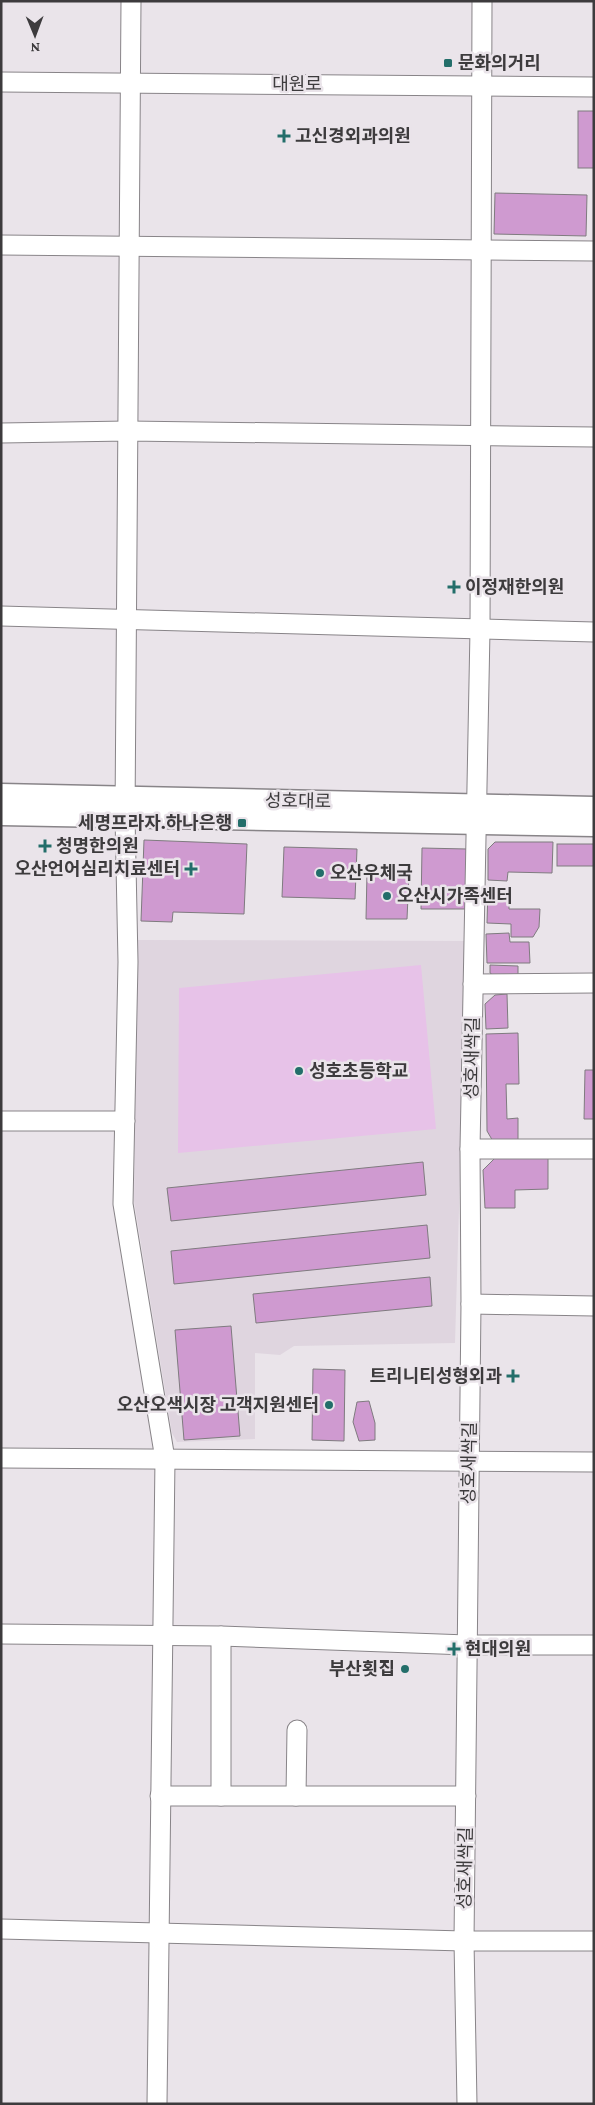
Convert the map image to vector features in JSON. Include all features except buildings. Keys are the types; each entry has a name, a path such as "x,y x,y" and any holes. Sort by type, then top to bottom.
{"main road":[{"name":"성호대로","path":"1,794 125,807"},
{"name":"성호대로","path":"1,814 125,807 476,814 594,808"},
{"name":"성호대로","path":"476,814 594,825"}],"street":[{"path":"131,1 125,807 128,962 124,1204 165,1459 157,2104"},
{"name":"성호새싹길","path":"467,2104 464,1940 471,1304 470,1149 480,630 482,1"},
{"name":"대원로","path":"1,82 594,87"},
{"path":"1,244 594,251"},
{"path":"1,433 128,431 594,436"},
{"path":"1,616 594,632"},
{"path":"473,984 594,983"},
{"path":"1,1121 125,1121"},
{"path":"470,1149 594,1149"},
{"path":"471,1304 594,1306"},
{"path":"1,1458 594,1462"},
{"path":"1,1634 221,1636 467,1645 594,1645"},
{"path":"221,1636 221,1796"},
{"path":"296,1796 297,1730"},
{"path":"160,1796 466,1796"},
{"path":"1,1928 594,1942"}],"shaded area":[{"name":"성호초등학교","path":"137,940 467,941 455,1343 294,1346 280,1355 255,1353 255,1439 177,1442 172,1433 134,1201"},
{"path":"421,965 436,1129 178,1153 179,988"}],"place":[{"name":"문화의거리","path":"448,63"},
{"name":"고신경외과의원","path":"284,136"},
{"name":"이정재한의원","path":"454,587"},
{"name":"세명프라자.하나은행","path":"242,823"},
{"name":"청명한의원","path":"45,846"},
{"name":"오산언어심리치료센터","path":"191,869"},
{"name":"오산우체국","path":"320,873"},
{"name":"오산시가족센터","path":"387,896"},
{"name":"성호초등학교","path":"299,1071"},
{"name":"트리니티성형외과","path":"513,1376"},
{"name":"오산오색시장 고객지원센터","path":"329,1405"},
{"name":"현대의원","path":"454,1649"},
{"name":"부산횟집","path":"405,1669"}]}
